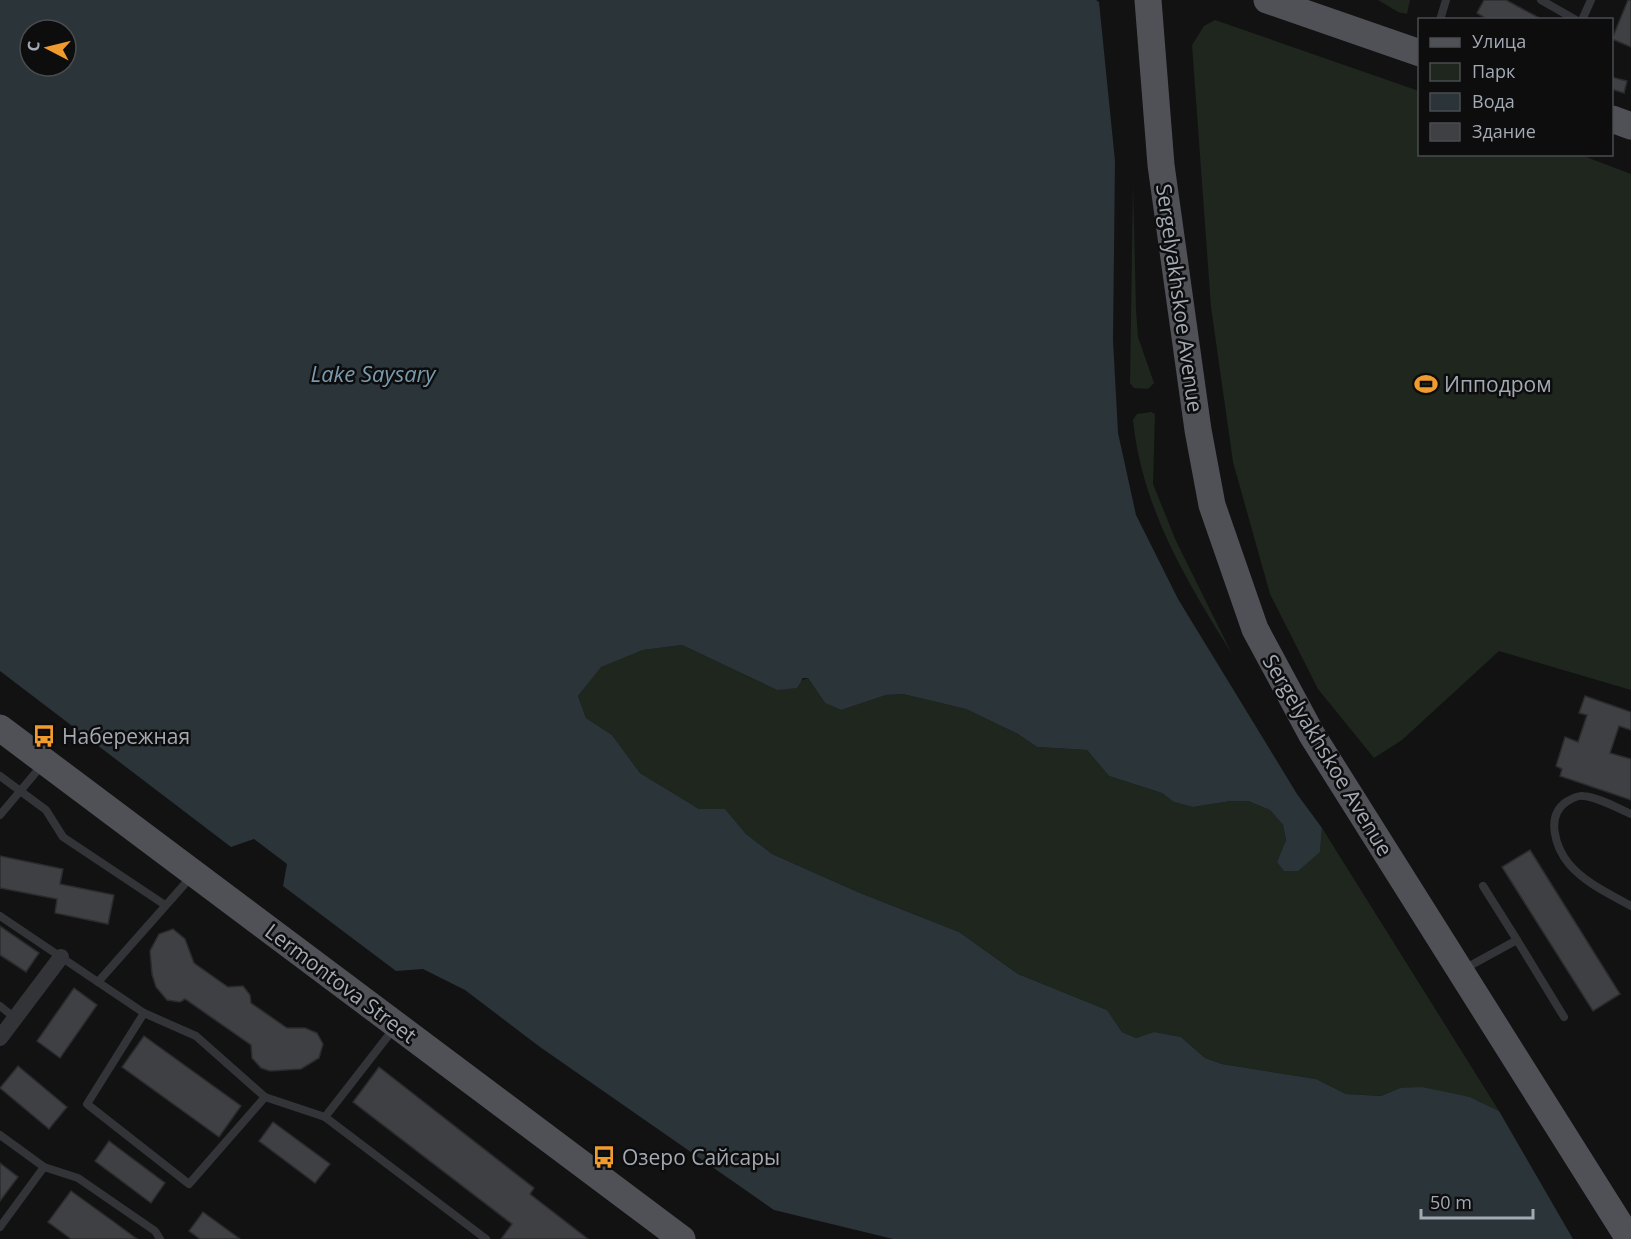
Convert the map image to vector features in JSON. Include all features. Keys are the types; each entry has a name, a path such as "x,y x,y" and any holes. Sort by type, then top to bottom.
{"main road":[{"name":"Sergelyakhskoe Avenue","path":"1148,0 1161,165 1198,430 1212,505 1255,630 1312,735 1629,1235"},
{"path":"1267,0 1418,53"},
{"path":"1613,120 1631,126"},
{"name":"Lermontova Street","path":"0,728 682,1239"}],"street":[{"path":"0,1038 61,957"}],"lane":[{"path":"1441,18 1446,0"},
{"path":"1541,0 1572,18"},
{"path":"1583,18 1591,0"},
{"path":"0,815 45,762"},
{"path":"0,776 46,810 63,837 165,905"},
{"path":"1631,814 1582,795 1560,806 1554,822 1557,842 1569,864 1593,885 1631,906"},
{"path":"98,982 194,873"},
{"path":"1483,886 1564,1017"},
{"path":"0,916 144,1013 196,1036 265,1097 325,1117 486,1239"},
{"path":"1461,971 1517,940"},
{"path":"0,1006 15,1018"},
{"path":"144,1013 87,1104 189,1184 265,1097"},
{"path":"325,1117 396,1025"},
{"path":"0,1135 44,1167 78,1178 155,1231 159,1239"},
{"path":"0,1227 44,1167"}],"green space":[{"path":"1378,0 1410,0 1407,14 1398,12"},
{"name":"Ипподром","path":"1215,20 1418,91 1418,156 1584,156 1631,174 1631,690 1499,651 1402,740 1374,758 1318,689 1270,594 1233,462 1211,307 1192,45 1204,26"},
{"path":"1133,183 1138,337 1154,383 1148,389 1134,388 1130,383"},
{"path":"1151,412 1155,414 1153,484 1176,541 1232,654 1198,599 1156,513 1138,452 1133,420 1137,414"},
{"path":"682,645 777,690 808,678 825,703 841,710 886,695 903,694 966,709 1018,734 1037,747 1087,750 1109,776 1162,793 1175,802 1193,807 1231,801 1248,801 1270,810 1283,825 1286,840 1277,862 1320,852 1322,828 1499,1111 1470,1097 1400,1088 1381,1096 1346,1094 1316,1079 1222,1064 1205,1058 1181,1037 1154,1032 1136,1038 1122,1032 1107,1010 1018,974 959,932 860,893 772,854 746,834 725,809 699,809 640,773 612,735 586,718 578,696 600,667 643,650"}],"water":[{"name":"Lake Saysary","path":"0,0 1096,0 1099,2 1115,161 1113,340 1118,433 1136,515 1178,599 1297,794 1322,828 1320,852 1298,871 1284,871 1277,862 1286,840 1283,825 1270,810 1248,801 1231,801 1193,807 1174,802 1162,793 1109,776 1087,750 1037,747 1018,734 966,709 903,694 886,695 841,710 825,703 808,678 803,678 797,688 777,690 682,645 643,650 601,667 578,696 586,718 612,735 640,773 699,809 725,809 746,834 772,854 860,893 959,932 1018,974 1107,1010 1122,1032 1136,1038 1154,1032 1181,1037 1205,1058 1222,1064 1316,1079 1346,1094 1381,1096 1400,1088 1422,1087 1470,1097 1499,1111 1573,1239 893,1239 774,1210 540,1047 465,990 423,969 396,971 283,886 287,864 254,839 231,847 0,671"}],"building":[{"path":"1484,0 1506,0 1539,18 1485,18 1477,13"},
{"path":"1628,0 1631,0 1631,47 1613,39"},
{"path":"1613,78 1627,81 1624,93 1613,90"},
{"path":"1585,696 1631,712 1631,730 1619,726 1610,753 1631,759 1631,800 1560,776 1562,769 1556,766 1565,737 1578,742 1587,715 1579,713"},
{"path":"1530,850 1620,994 1593,1011 1502,867"},
{"path":"0,856 63,869 60,884 114,895 108,924 55,913 57,899 0,888"},
{"path":"0,926 39,953 26,972 0,955"},
{"path":"173,929 185,939 194,963 228,987 243,986 250,995 251,1003 287,1028 305,1028 317,1033 323,1044 319,1058 301,1069 270,1071 261,1068 252,1058 251,1045 185,999 180,1002 167,1000 156,987 152,974 150,951 159,934"},
{"path":"74,988 97,1005 60,1058 37,1041"},
{"path":"144,1036 241,1106 219,1137 122,1067"},
{"path":"18,1066 67,1107 49,1129 0,1088"},
{"path":"379,1067 534,1188 530,1194 588,1239 501,1239 512,1224 353,1102"},
{"path":"273,1122 330,1164 315,1183 259,1141"},
{"path":"109,1141 165,1183 151,1203 95,1161"},
{"path":"0,1163 18,1177 0,1201"},
{"path":"71,1191 137,1239 71,1239 48,1222"},
{"path":"203,1212 240,1239 200,1239 189,1231"}],"place":[{"name":"Ипподром","path":"1426,384"},
{"name":"Набережная","path":"44,736"},
{"name":"Озеро Сайсары","path":"604,1157"}]}
